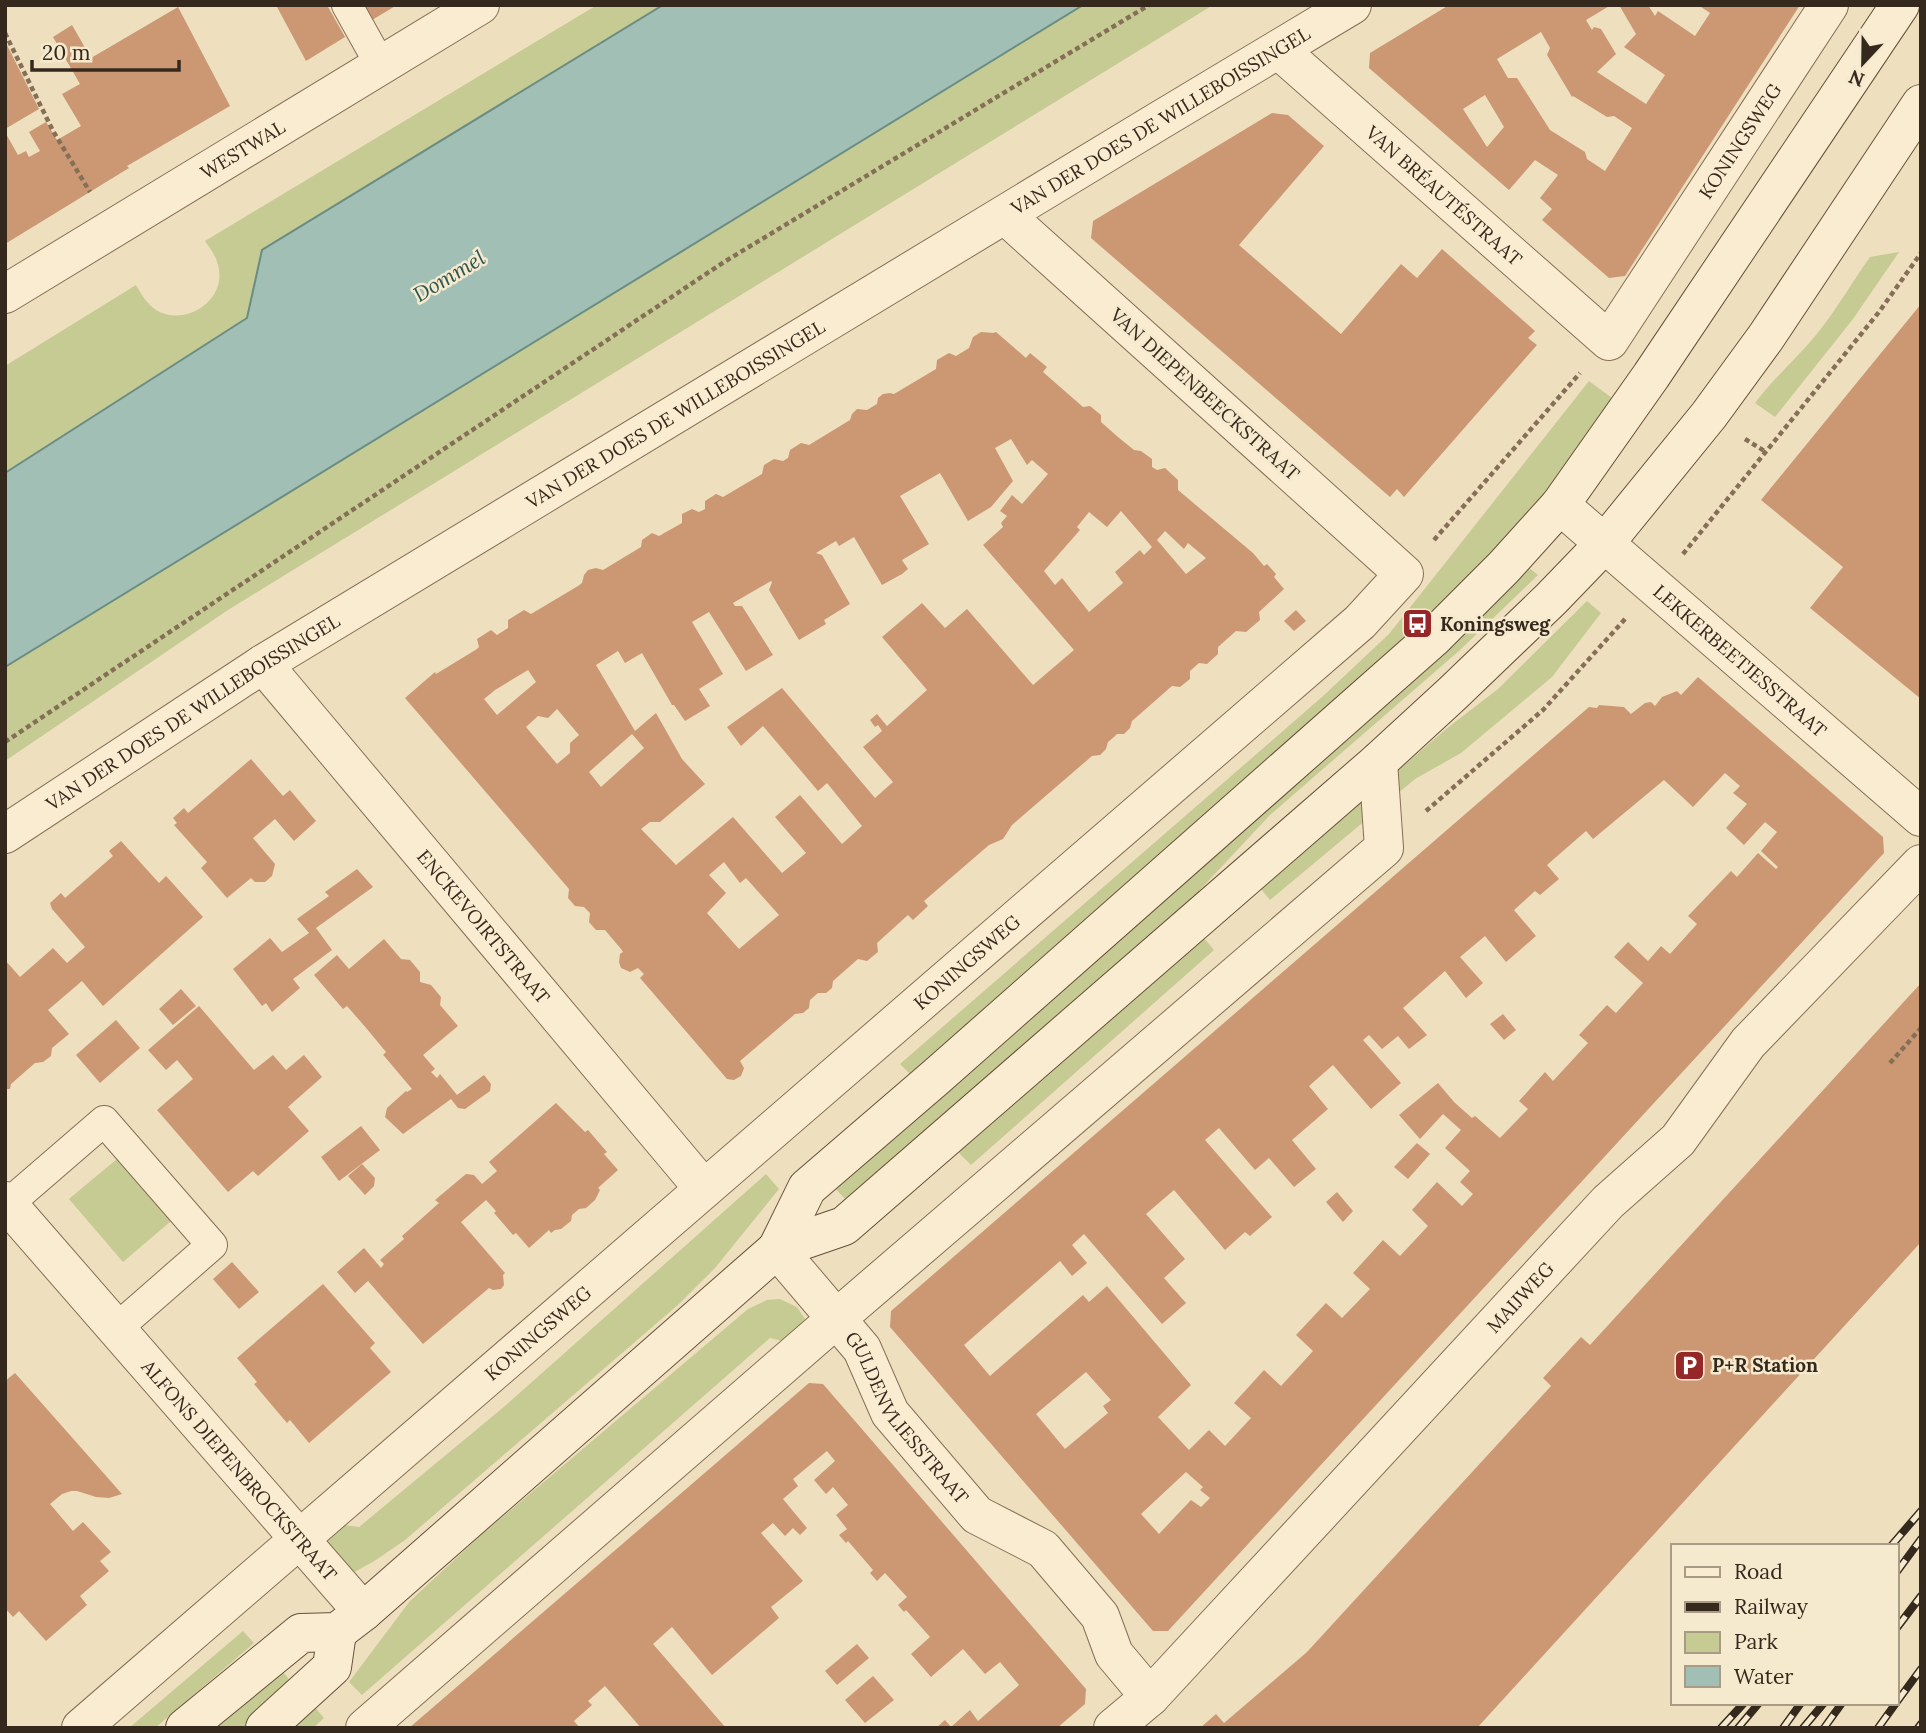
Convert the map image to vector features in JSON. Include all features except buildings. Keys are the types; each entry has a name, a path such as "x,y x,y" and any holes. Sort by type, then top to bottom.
{"street":[{"name":"WESTWAL","path":"5,294 480,5"},
{"name":"VAN DER DOES DE WILLEBOISSINGEL","path":"5,834 263,664 1352,5"},
{"name":"KONINGSWEG","path":"1609,341 1829,5"},
{"path":"777,1250 807,1188 1433,638 1504,567 1560,505 1651,376 1899,5"},
{"name":"VAN BRÉAUTÉSTRAAT","path":"1279,50 1609,341"},
{"path":"265,1728 332,1667 350,1622 777,1250 844,1226 1378,762 1551,599 1605,543 1709,415 1766,337 1921,104"},
{"name":"VAN DIEPENBEECKSTRAAT","path":"1005,215 1404,574"},
{"name":"LEKKERBEETJESSTRAAT","path":"1560,505 1921,817"},
{"name":"KONINGSWEG","path":"81,1728 1349,631 1404,574"},
{"name":"ENCKEVOIRTSTRAAT","path":"263,664 705,1189"},
{"path":"365,1728 1384,848 1378,762"},
{"name":"MAIJWEG","path":"1113,1728 1150,1697 1608,1202 1678,1140 1748,1043 1921,864"},
{"name":"ALFONS DIEPENBROCKSTRAAT","path":"7,1202 300,1538 350,1622"},
{"name":"GULDENVLIESSTRAAT","path":"777,1250 862,1349 890,1413 977,1515 1043,1549 1100,1616 1114,1654 1150,1697"},
{"path":"185,1728 302,1633 350,1622"}],"lane":[{"path":"347,5 381,66"},
{"name":"ALFONS DIEPENBROCKSTRAAT","path":"7,1202 104,1121 203,1234 212,1245 116,1329"}],"path":[{"path":"5,742 724,262 1149,5"},
{"path":"5,33 53,131 113,228"},
{"path":"1384,848 1543,710 1656,587 1870,323 1921,253"},
{"path":"1404,574 1609,341"},
{"path":"1890,1063 1921,1028"}],"green space":[{"path":"597,5 663,5 262,250 247,318 5,473 5,366 136,285 150,305 167,315 191,313 202,307 217,289 219,278 216,258 205,241"},
{"path":"1083,5 1213,5 228,610 5,761 5,667"},
{"path":"1899,252 1853,319 1775,417 1755,403 1820,330 1870,257"},
{"path":"1589,381 1612,398 1546,497 1488,565 912,1076 900,1064 1322,697 1389,634"},
{"path":"1528,567 1538,575 1460,650 1270,815 1153,940 846,1200 834,1187"},
{"path":"1587,601 1601,613 1552,677 1461,753 1415,779 1270,900 1261,889 1446,729 1498,689"},
{"path":"1202,936 1214,950 971,1165 958,1152"},
{"path":"117,1159 171,1221 123,1262 69,1199"},
{"path":"766,1174 779,1189 715,1268 679,1304 405,1540 349,1575 320,1541 338,1524 359,1527 505,1406"},
{"path":"780,1299 797,1307 805,1319 804,1328 787,1342 770,1338 362,1695 349,1682 410,1601 480,1536 748,1309 767,1300"},
{"path":"243,1631 254,1643 155,1728 129,1728"},
{"path":"276,1664 294,1685 249,1728 197,1728"},
{"path":"314,1706 324,1718 313,1728 290,1728"}],"water":[{"name":"Dommel","path":"663,5 1083,5 5,667 5,473 247,318 262,250"}],"railway":[{"path":"1893,1544 1921,1511"},
{"path":"1898,1570 1921,1539"},
{"path":"1898,1626 1921,1596"},
{"path":"1898,1700 1921,1669"},
{"path":"1721,1728 1742,1705"},
{"path":"1738,1728 1757,1705"},
{"path":"1783,1728 1800,1705"},
{"path":"1803,1728 1822,1705"},
{"path":"1824,1728 1841,1705"},
{"path":"1878,1728 1895,1705"},
{"path":"1918,1728 1921,1724"}],"place":[{"name":"Koningsweg","path":"1417,624"},
{"name":"P+R Station","path":"1689,1365"}]}
